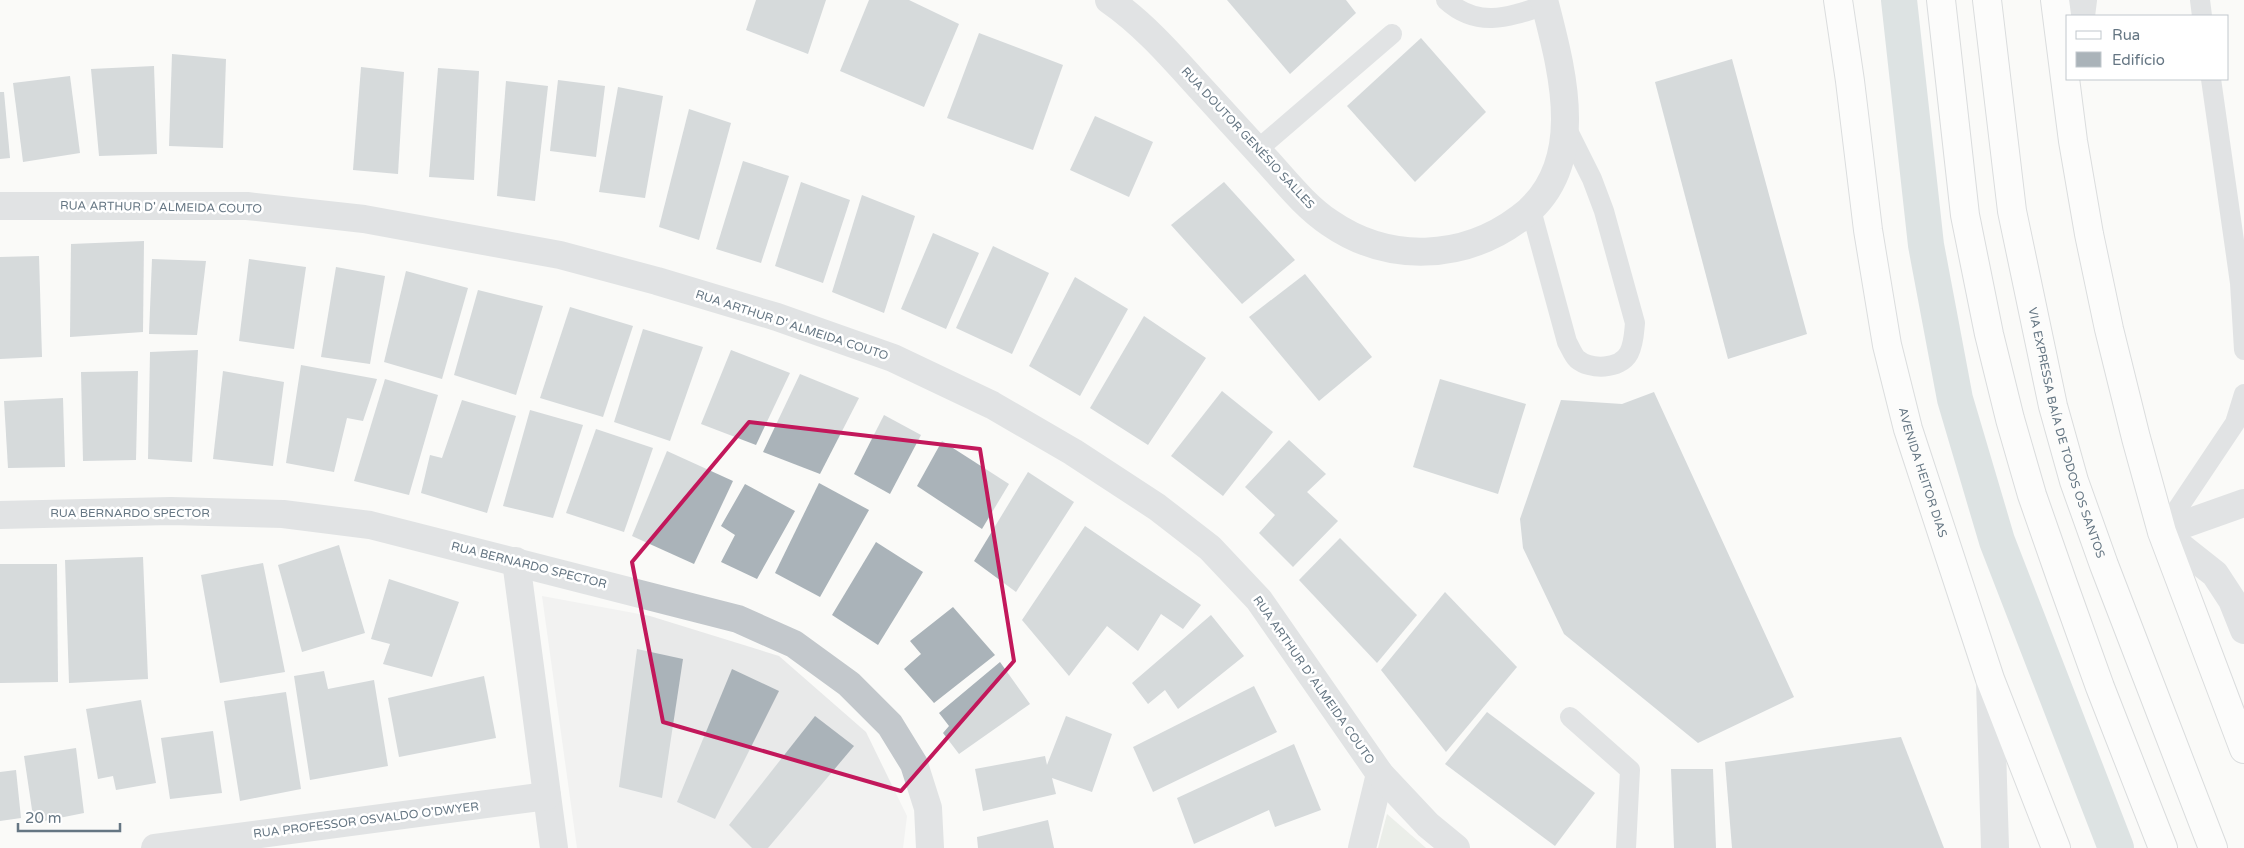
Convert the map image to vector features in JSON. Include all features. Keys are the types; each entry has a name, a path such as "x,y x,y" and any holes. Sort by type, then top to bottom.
{"main road":[{"name":"AVENIDA HEITOR DIAS","path":"1838,0 1868,230 1887,345 1908,429 1990,679 2056,848"},
{"name":"AVENIDA HEITOR DIAS","path":"1848,0 1850,81"},
{"path":"1941,0 1965,214 1989,334 2010,419 2032,495 2100,687 2163,848"},
{"name":"VIA EXPRESSA BAÍA DE TODOS OS SANTOS","path":"1987,0 2012,211 2053,406 2074,481 2107,574 2213,848"},
{"path":"2055,0 2073,140 2089,234 2109,329 2162,532 2244,749"}],"street":[{"name":"RUA DOUTOR GENÉSIO SALLES","path":"1109,0 1164,47 1296,192 1328,222 1361,242 1397,251 1435,252 1472,244 1505,230 1531,210 1549,186 1560,161 1566,127 1565,90 1559,56 1545,3"},
{"path":"2082,0 2082,15"},
{"path":"2073,140 2077,80"},
{"name":"RUA ARTHUR D' ALMEIDA COUTO","path":"0,206 247,206 364,219 560,255 777,317 893,358 992,405 1073,452 1157,507 1210,548 1259,600 1380,774 1428,825 1456,848"},
{"path":"2162,532 2244,503"},
{"name":"RUA BERNARDO SPECTOR","path":"0,515 171,511 284,514 370,525 738,619 794,644 849,684 890,725 914,764 928,808 930,848"},
{"path":"2162,532 2215,574 2232,600 2244,630"},
{"path":"516,561 554,848"},
{"path":"1990,679 1995,848"},
{"path":"1362,848 1380,774"},
{"name":"RUA PROFESSOR OSVALDO O'DWYER","path":"155,848 547,796"}],"lane":[{"path":"1446,0 1456,9 1485,19 1510,17 1545,3"},
{"path":"2200,0 2202,15"},
{"path":"1257,150 1392,34"},
{"path":"2211,80 2240,283 2244,350"},
{"path":"1531,210 1567,342 1577,359 1595,367 1612,365 1628,355 1634,338 1635,323 1604,211 1592,179 1566,127"},
{"path":"2162,532 2235,422 2244,394"},
{"path":"1570,717 1630,770 1626,848"}],"highlighted area":[{"path":"749,422 980,449 1014,661 901,791 663,722 632,562"}],"shaded area":[{"path":"542,596 650,616 779,656 866,732 907,816 903,848 577,848"},
{"path":"1387,814 1426,848 1378,848"}],"building":[{"path":"756,0 826,0 808,54 746,30"},
{"path":"869,0 909,0 959,24 924,107 840,71"},
{"path":"1227,0 1346,0 1356,13 1290,74"},
{"path":"979,33 1063,65 1033,150 947,118"},
{"path":"1421,38 1486,112 1415,182 1347,106"},
{"path":"172,54 226,59 223,148 169,146"},
{"path":"1732,59 1807,334 1728,359 1655,82"},
{"path":"154,66 157,154 99,156 91,69"},
{"path":"361,67 404,72 398,174 353,170"},
{"path":"438,68 479,71 474,180 429,177"},
{"path":"70,76 80,153 23,162 13,83"},
{"path":"558,80 605,86 596,157 550,151"},
{"path":"506,81 548,86 535,201 497,196"},
{"path":"618,87 663,96 645,198 599,192"},
{"path":"0,92 4,92 10,158 0,159"},
{"path":"689,109 731,123 699,240 659,227"},
{"path":"1095,116 1153,142 1129,197 1070,170"},
{"path":"743,161 789,176 761,263 716,249"},
{"path":"801,182 850,200 823,283 775,266"},
{"path":"1224,182 1295,260 1242,304 1171,225"},
{"path":"862,195 915,216 884,313 832,292"},
{"path":"933,233 979,253 946,329 901,309"},
{"path":"144,241 143,332 70,337 71,244"},
{"path":"993,246 1049,273 1012,354 956,328"},
{"path":"39,256 42,357 0,359 0,257"},
{"path":"152,259 206,261 197,335 149,334"},
{"path":"249,259 306,267 294,349 239,341"},
{"path":"336,267 385,276 370,364 321,357"},
{"path":"406,271 468,288 442,379 384,362"},
{"path":"1305,274 1372,357 1319,401 1249,317"},
{"path":"1075,277 1128,309 1080,396 1029,366"},
{"path":"478,290 543,306 516,395 454,375"},
{"path":"570,307 633,326 603,417 540,398"},
{"path":"1144,316 1206,358 1148,445 1090,408"},
{"path":"643,329 703,347 670,441 614,422"},
{"path":"198,350 192,462 148,459 150,352"},
{"path":"731,350 790,373 756,445 701,424"},
{"path":"301,365 377,379 363,421 347,418 334,472 286,463"},
{"path":"138,371 136,460 83,461 81,372"},
{"path":"223,371 284,382 273,466 213,459"},
{"path":"800,374 859,398 820,474 763,452"},
{"path":"385,379 438,395 409,495 354,481"},
{"path":"1440,379 1526,404 1498,494 1413,467"},
{"path":"1222,391 1273,432 1223,496 1171,456"},
{"path":"1654,392 1794,697 1698,743 1564,634 1523,548 1520,519 1561,400 1622,404"},
{"path":"63,398 65,467 8,468 4,401"},
{"path":"462,400 516,416 487,513 421,493 430,455 442,458"},
{"path":"530,410 583,425 553,518 503,506"},
{"path":"884,415 921,435 890,494 854,474"},
{"path":"596,429 653,448 624,532 566,513"},
{"path":"1289,440 1326,474 1307,492 1338,521 1293,567 1259,533 1275,515 1245,487"},
{"path":"942,441 1009,484 982,529 917,486"},
{"path":"667,451 733,481 694,564 632,536"},
{"path":"1028,472 1074,502 1016,592 974,561"},
{"path":"819,483 869,510 820,597 775,573"},
{"path":"745,484 795,511 757,579 721,562 735,535 721,526"},
{"path":"1085,526 1201,605 1183,629 1161,614 1138,651 1107,626 1069,676 1022,620"},
{"path":"1340,538 1417,615 1377,663 1299,580"},
{"path":"876,542 923,572 878,645 832,615"},
{"path":"339,545 365,633 302,652 278,565"},
{"path":"143,557 148,679 69,683 65,560"},
{"path":"263,563 285,672 220,683 201,575"},
{"path":"0,564 57,564 58,682 0,683"},
{"path":"389,579 459,602 432,677 383,664 390,644 371,639"},
{"path":"1445,592 1517,667 1446,752 1381,670"},
{"path":"953,607 995,655 934,703 904,669 921,654 910,641"},
{"path":"1211,615 1244,656 1178,709 1165,690 1148,704 1132,683"},
{"path":"637,649 683,659 662,798 619,787"},
{"path":"1000,662 1030,704 959,754 943,733 949,726 939,713"},
{"path":"732,669 779,691 715,819 677,802"},
{"path":"324,671 328,689 374,680 388,766 310,780 294,676"},
{"path":"484,676 496,738 399,757 388,698"},
{"path":"1254,686 1277,732 1153,792 1133,747"},
{"path":"286,692 301,789 240,801 224,701"},
{"path":"141,700 156,783 116,790 113,776 98,779 86,709"},
{"path":"1487,712 1595,793 1555,846 1445,764"},
{"path":"815,716 854,746 768,848 752,848 729,825"},
{"path":"1066,716 1112,734 1092,792 1052,778 1056,794 983,811 975,769 1045,756 1047,765"},
{"path":"213,731 222,793 170,799 161,738"},
{"path":"1901,737 1944,848 1732,848 1725,762"},
{"path":"1294,744 1321,810 1275,827 1269,810 1194,844 1177,798"},
{"path":"76,748 84,813 34,823 24,756"},
{"path":"1671,769 1713,769 1716,848 1674,848"},
{"path":"16,770 21,818 0,821 0,772"},
{"path":"1048,820 1054,848 978,848 977,837"}],"waterway":[{"path":"1899,0 1926,245 1955,399 1997,541 2116,848"}]}
